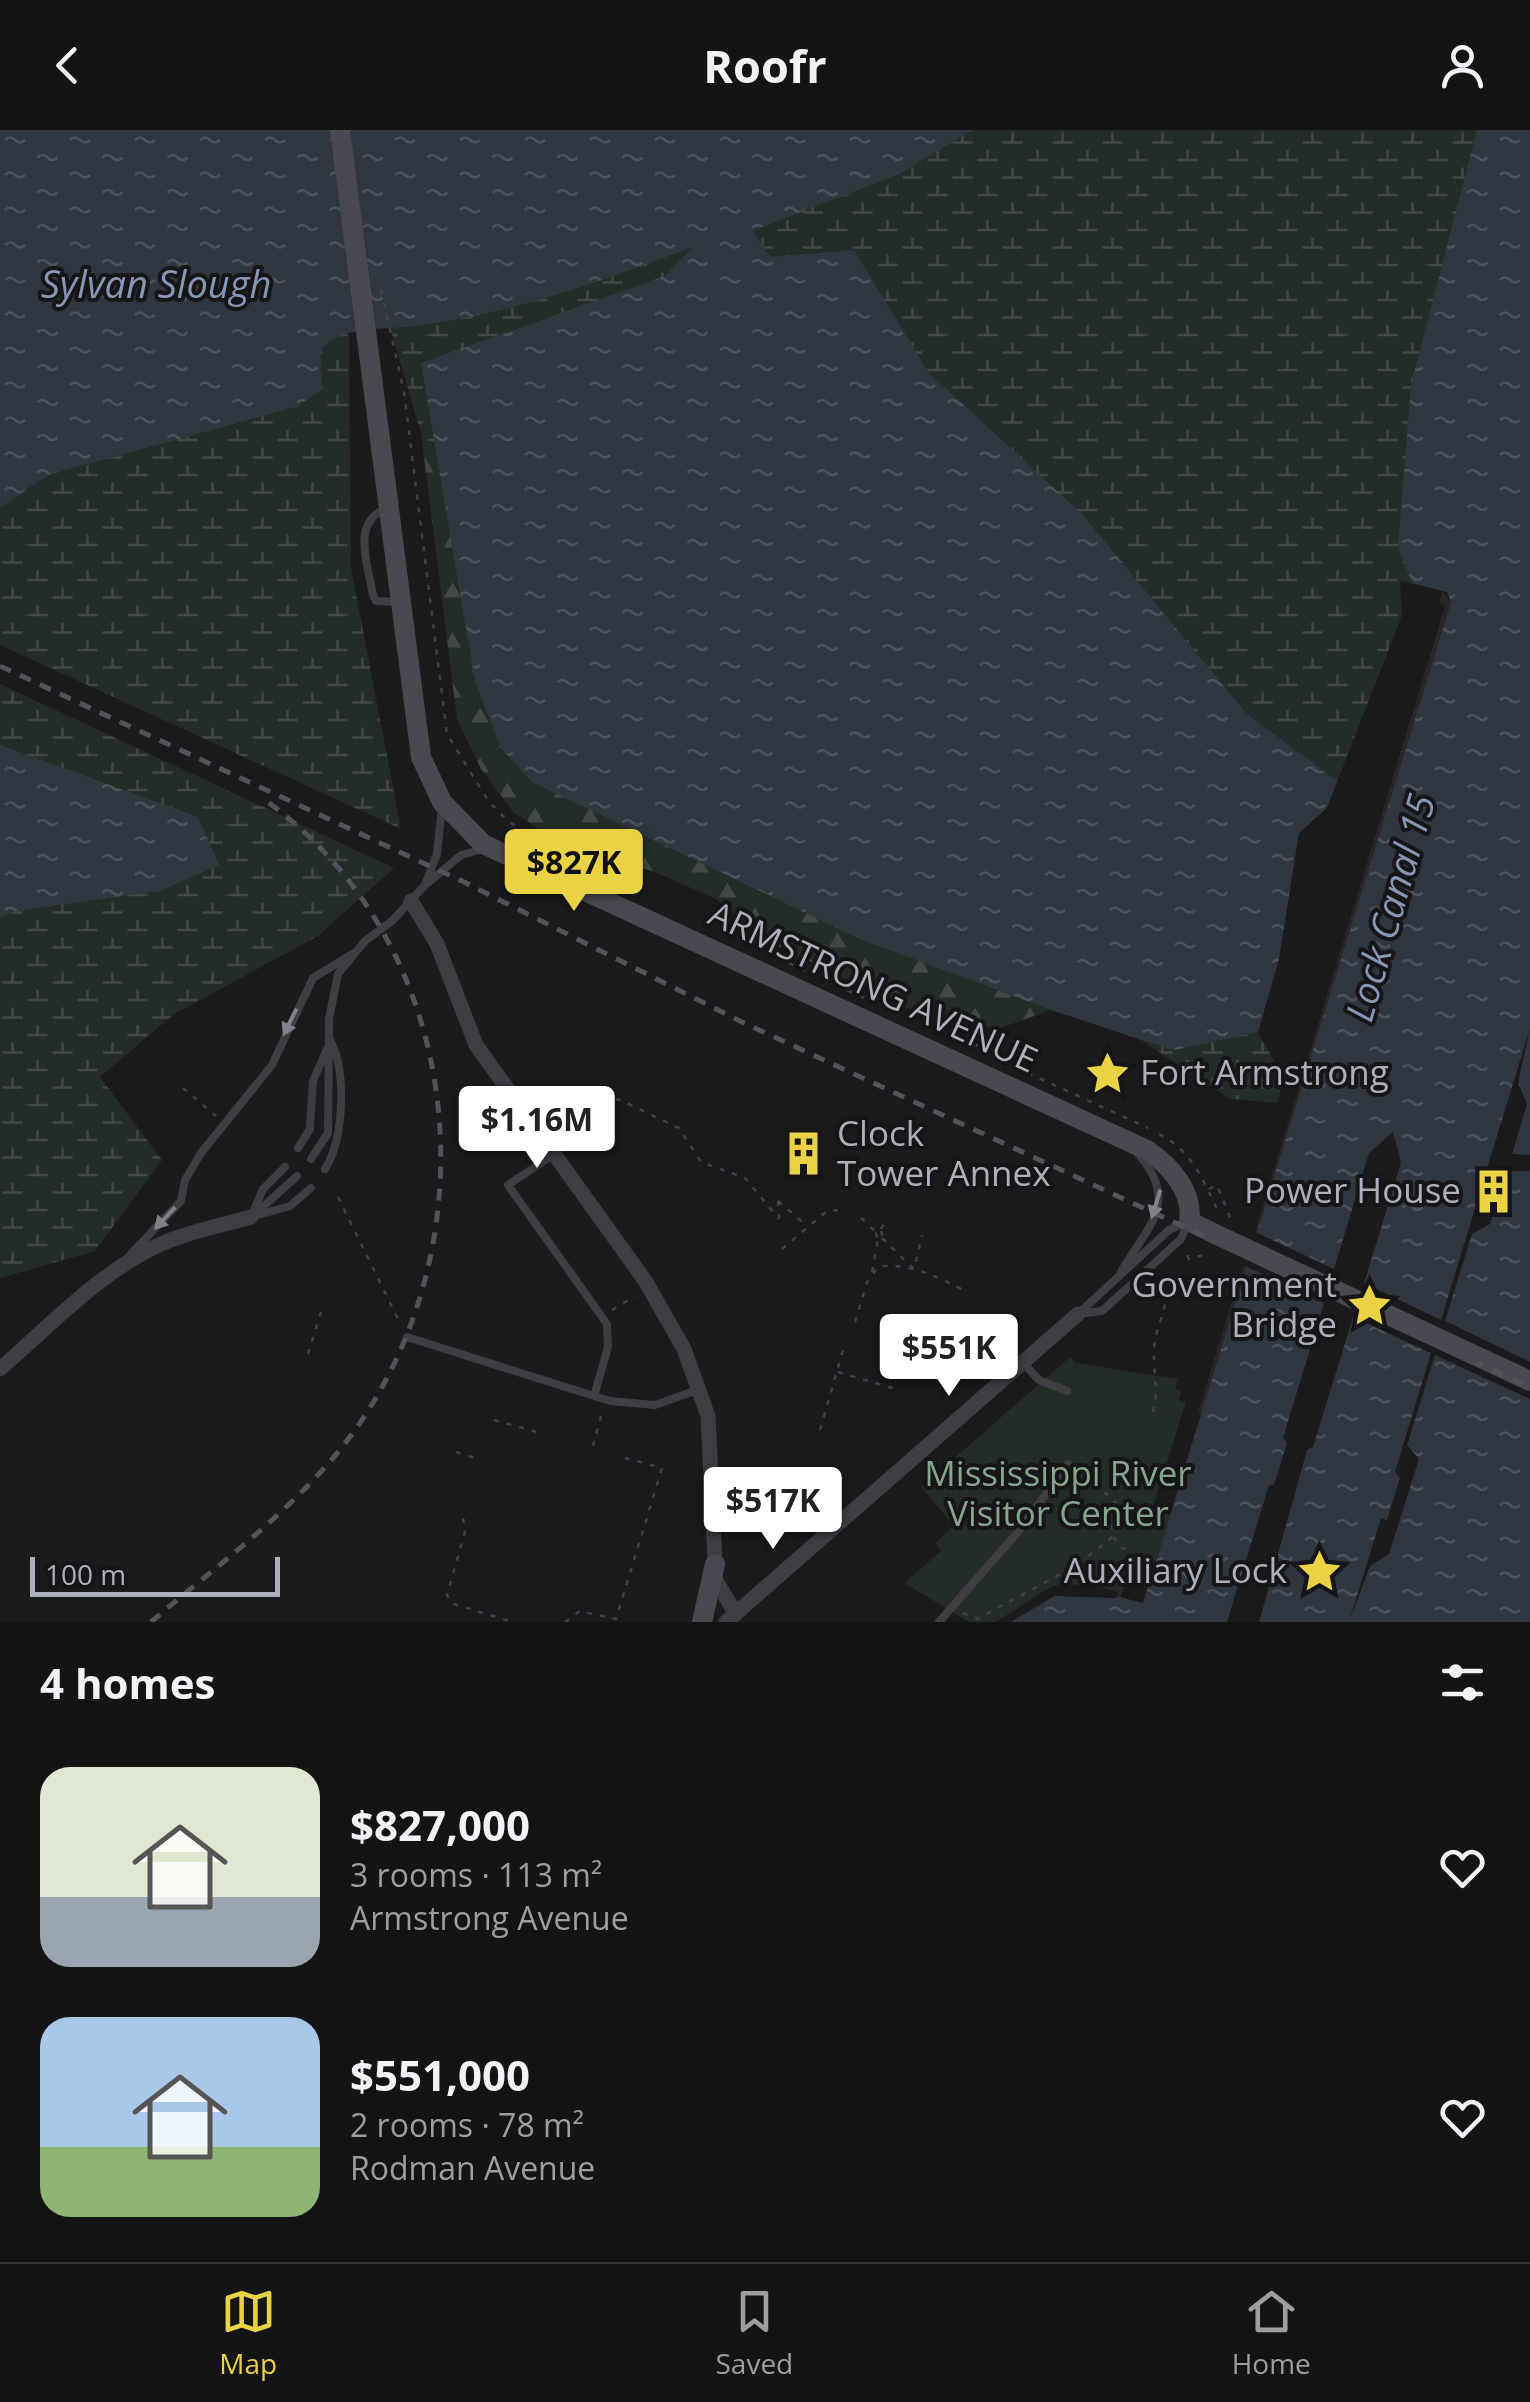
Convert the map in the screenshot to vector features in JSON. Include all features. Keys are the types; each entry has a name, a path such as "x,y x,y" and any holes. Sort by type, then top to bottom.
{"street":[{"name":"ARMSTRONG AVENUE","path":"340,130 421,757 442,802 475,838 491,848 1154,1155 1186,1192 1192,1206 1190,1221"},
{"path":"411,902 438,944 476,1046 658,1300 700,1389 708,1416 715,1564 719,1589 731,1618 1078,1314"},
{"path":"0,1370 113,1273 168,1241 251,1217"},
{"path":"1190,1221 1530,1382"},
{"path":"702,1622 715,1564"}],"lane":[{"path":"425,885 443,828 442,802"},
{"path":"311,1158 328,1134 331,999 338,974 354,954 460,855 491,848"},
{"path":"113,1273 181,1201 186,1180 272,1065 313,978 354,954"},
{"path":"298,1148 310,1130 313,1081 330,1040"},
{"path":"325,1169 336,1141 340,1057 330,1040"},
{"path":"1121,1272 1161,1194 1157,1176 1126,1140"},
{"path":"553,1155 508,1185 602,1316 608,1346 594,1396"},
{"path":"251,1217 264,1188 285,1167"},
{"path":"251,1217 297,1176"},
{"path":"251,1217 290,1206 311,1188"},
{"path":"1078,1314 1169,1230 1190,1221"},
{"path":"1078,1314 1102,1311 1180,1239 1190,1221"},
{"path":"407,1337 633,1405 655,1404 700,1389"},
{"path":"1023,1363 1039,1380 1067,1390"},
{"path":"940,1622 1018,1532 1068,1464"}],"path":[{"path":"393,340 404,392 447,734 489,802 508,822 644,897"},
{"path":"750,945 870,1000"},
{"path":"953,1039 938,1032 956,1019 983,1053 968,1046"},
{"path":"1026,1073 1178,1144 1208,1190 1216,1236 1188,1259 1187,1255"},
{"path":"183,1088 225,1123"},
{"path":"603,1097 620,1100 679,1128 701,1162 745,1178 779,1219 778,1201 809,1228"},
{"path":"1208,1190 1218,1185 1230,1217"},
{"path":"338,1196 407,1337"},
{"path":"782,1249 827,1211 843,1210"},
{"path":"854,1322 871,1278 880,1239 878,1231 861,1218"},
{"path":"878,1231 887,1218"},
{"path":"880,1239 914,1269 922,1234"},
{"path":"871,1278 878,1267 889,1264 944,1279 964,1291"},
{"path":"1153,1412 1159,1390 1154,1346 1166,1287 1159,1277"},
{"path":"602,1316 638,1295"},
{"path":"308,1354 320,1312"},
{"path":"820,1430 843,1350"},
{"path":"837,1371 898,1390"},
{"path":"592,1446 602,1412"},
{"path":"494,1420 544,1434"},
{"path":"456,1452 482,1460"},
{"path":"565,1622 574,1612 586,1610 616,1619 662,1468 625,1458"},
{"path":"1104,1492 1116,1503 1109,1517 1113,1536 1120,1547 1132,1551"},
{"path":"463,1518 465,1532 447,1595 450,1603 512,1622"},
{"path":"953,1608 978,1619 1035,1585 1085,1562 1113,1536"}],"shaded area":[{"path":"1443,591 1451,602 1202,1415 1198,1412 1445,606 1439,602"}],"green space":[{"path":"872,130 1530,130 1443,591 1400,581 1402,615 1327,808 438,451 421,433 390,327"},
{"path":"349,333 351,568 401,829 0,645 0,508 48,475 296,407 322,390 321,349 333,336"},
{"path":"421,433 438,451 475,681 862,940 1051,1010 995,1030 956,1016 940,1024 780,947 714,898 655,872 562,844 513,812 481,769 457,719"},
{"path":"0,684 394,868 318,936 173,1015 100,1077 162,1160 95,1251 0,1278"},
{"path":"1088,1022 1258,1032 1284,1078 1277,1103 1230,1099 1141,1040"},
{"name":"Mississippi River Visitor Center","path":"1070,1357 1076,1363 1178,1379 1175,1389 1181,1392 1179,1400 1186,1402 1152,1510 1170,1515 1150,1579 1129,1575 1120,1598 1088,1589 1001,1622 969,1622 904,1583 941,1551 935,1543 954,1526 921,1487"}],"water":[{"name":"Sylvan Slough","path":"0,130 973,130 899,174 752,231 771,257 854,250 928,372 1082,514 1246,713 1337,781 1327,808 1299,834 1302,894 1275,1017 1258,1032 1174,1050 1051,1010 862,940 532,782 501,748 475,681 421,363 665,276 693,247 521,305 450,321 341,336 321,349 322,390 296,407 48,475 0,508"},
{"name":"Lock Canal 15","path":"1477,130 1530,130 1530,1622 1001,1622 1054,1590 1088,1589 1143,1603 1451,602 1447,592 1412,583 1398,547 1411,385"},
{"path":"0,745 198,817 219,865 160,891 16,911 0,918"}],"pier":[{"path":"1445,605 1255,1232 1334,1269 1369,1153 1393,1132 1401,1163 1364,1283 1441,1320 1530,1028 1518,1083 1527,1104 1512,1154 1530,1155 1530,1171 1506,1171 1490,1224 1472,1234 1445,1321 1530,1362 1530,1399 1435,1355 1407,1445 1419,1459 1389,1554 1370,1566 1349,1622 1381,1518 1387,1520 1400,1478 1395,1472 1431,1353 1353,1317 1313,1447 1307,1450 1259,1622 1227,1622 1269,1485 1274,1485 1287,1443 1283,1438 1324,1303 1243,1265"},
{"path":"1339,777 1342,783 1331,811 1304,836 1307,895 1279,1019 1264,1033 1258,1032 1279,959 1299,833 1327,808"},
{"path":"1088,1584 1119,1592 1116,1598 1054,1596 1011,1622 996,1622 1052,1586"}],"railway":[{"path":"0,666 464,882 744,1023 1530,1387"},
{"path":"151,1622 285,1508 355,1430 399,1353 428,1269 440,1183 437,1096 418,1011 383,931 332,860 265,800"}],"place":[{"name":"Fort Armstrong","path":"1107,1073"},
{"name":"Clock Tower Annex","path":"804,1154"},
{"name":"Power House","path":"1494,1191"},
{"name":"Government Bridge","path":"1370,1305"},
{"name":"Auxiliary Lock","path":"1320,1571"}]}
